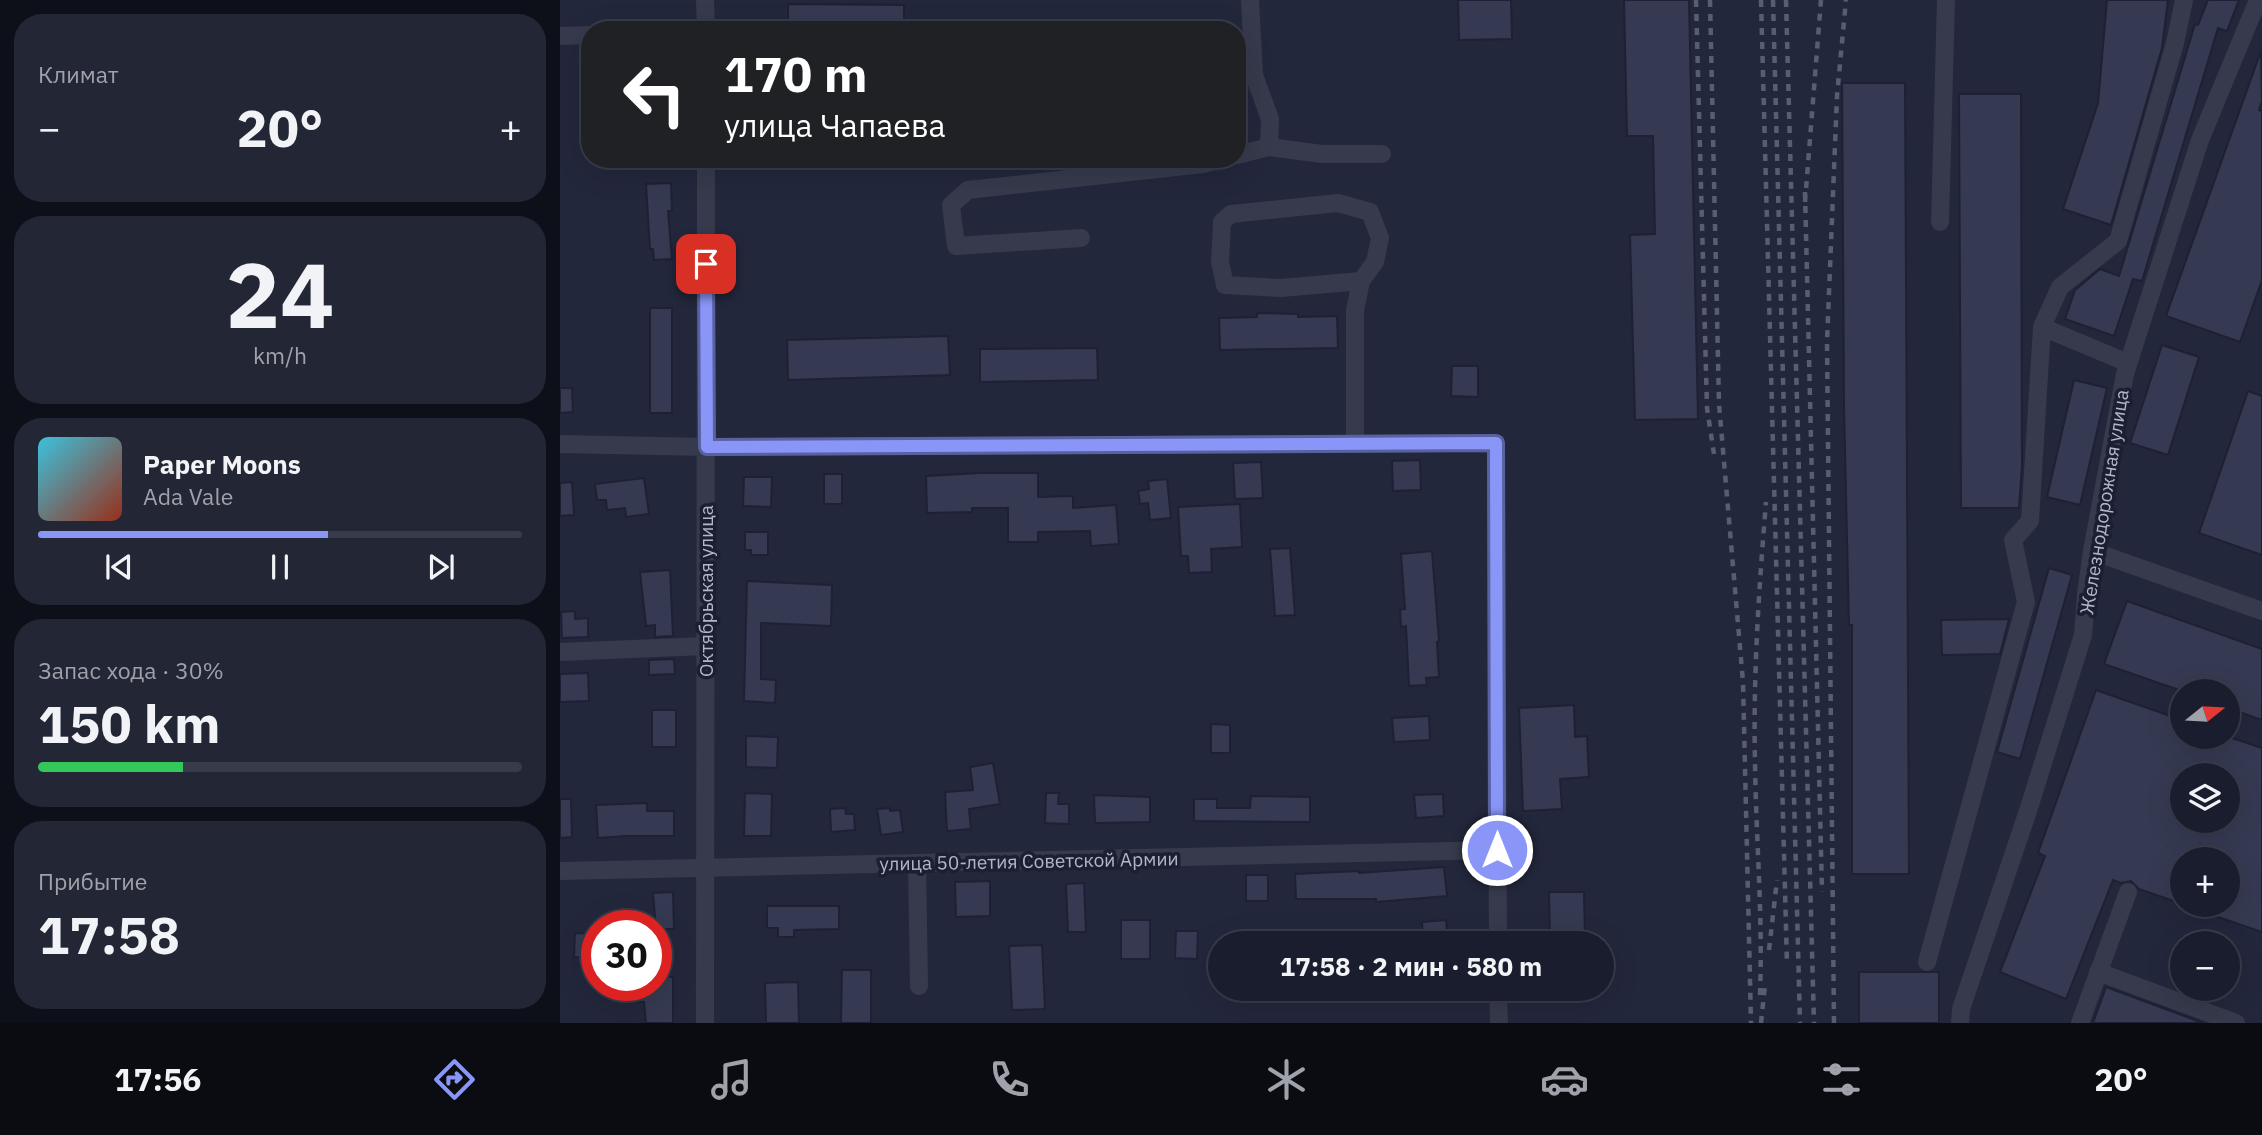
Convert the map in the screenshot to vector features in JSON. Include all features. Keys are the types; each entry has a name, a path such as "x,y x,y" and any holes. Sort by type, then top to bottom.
{"street":[{"path":"705,0 706,21"},
{"path":"1250,0 1254,75 1270,119 1269,147"},
{"path":"1940,222 1946,0"},
{"path":"1927,962 2026,602 2013,540 2030,521 2042,327 2060,287 2118,241 2175,43 2184,0"},
{"name":"Железнодорожная улица","path":"1961,1016 2083,635 2092,551 2128,363 2200,140 2258,0"},
{"path":"560,36 581,35"},
{"path":"1246,153 1269,147 1322,153 1382,155"},
{"name":"Октябрьская улица","path":"705,1023 706,168"},
{"path":"1081,238 956,246 951,205 968,190 1167,168"},
{"path":"1355,444 1355,311 1361,281 1375,262 1380,239 1370,212 1338,203 1231,214 1222,222 1220,262 1225,285 1281,288 1361,281"},
{"path":"2042,327 2128,363"},
{"path":"560,444 707,447 1496,443 1498,931"},
{"path":"2092,551 2262,611"},
{"path":"560,652 705,646"},
{"name":"улица 50-летия Советской Армии","path":"560,872 1497,850"},
{"path":"917,864 919,986"},
{"path":"2080,1023 2128,892"},
{"path":"2098,972 2236,1023"},
{"path":"1498,1001 1499,1023"}],"building":[{"path":"1458,0 1511,0 1512,39 1459,40"},
{"path":"1624,0 1689,0 1698,419 1635,420 1630,235 1655,234 1653,136 1627,136"},
{"path":"2107,0 2168,0 2162,48 2111,225 2063,209 2098,103"},
{"path":"2208,0 2239,0 2227,31 2218,28 2142,281 2133,279 2114,336 2065,319 2075,290 2100,269 2119,276 2195,24 2198,25"},
{"path":"788,4 904,5 904,21 788,21"},
{"path":"2261,51 2262,101 2259,110 2262,111 2262,280 2240,342 2166,316"},
{"path":"1842,83 1905,83 1909,874 1852,874 1852,625 1849,625 1844,407"},
{"path":"1959,94 2021,94 2022,466 2019,508 1961,508"},
{"path":"671,183 672,211 668,211 672,259 654,260 653,249 650,249 646,184"},
{"path":"650,308 672,308 672,413 650,413"},
{"path":"1257,313 1298,314 1298,317 1337,316 1338,348 1220,350 1219,318 1257,317"},
{"path":"948,336 950,375 788,380 787,340"},
{"path":"2162,345 2199,357 2168,455 2130,443"},
{"path":"1097,348 1098,380 980,382 980,349"},
{"path":"1452,366 1478,366 1478,397 1451,396"},
{"path":"2074,380 2107,388 2080,505 2047,497"},
{"path":"560,388 572,388 573,412 560,413"},
{"path":"2248,391 2262,396 2262,555 2199,533"},
{"path":"1420,460 1421,490 1393,491 1392,461"},
{"path":"1261,462 1263,498 1235,499 1233,463"},
{"path":"1038,473 1038,497 1073,496 1073,508 1116,505 1119,544 1091,546 1090,531 1038,532 1038,542 1008,542 1008,508 972,508 972,512 927,513 926,476"},
{"path":"824,474 842,474 842,504 824,504"},
{"path":"744,477 772,477 771,507 743,506"},
{"path":"644,478 649,514 626,517 625,508 607,510 606,500 597,500 595,484"},
{"path":"1167,479 1171,518 1150,520 1148,503 1140,504 1138,491 1149,489 1148,481"},
{"path":"572,482 574,515 560,516 560,483"},
{"path":"1240,504 1242,547 1211,549 1212,572 1189,573 1188,556 1181,556 1178,507"},
{"path":"745,532 768,532 768,555 751,555 751,550 745,550"},
{"path":"1290,548 1295,615 1275,616 1270,549"},
{"path":"1432,551 1439,677 1426,678 1427,685 1409,686 1406,626 1401,627 1400,610 1405,609 1401,554"},
{"path":"2049,568 2072,575 2020,759 1997,752"},
{"path":"670,570 673,636 655,637 655,625 646,626 640,572"},
{"path":"747,581 832,585 831,626 761,623 761,679 776,680 775,703 744,701"},
{"path":"2127,601 2262,649 2262,720 2240,712 2240,679 2170,679 2170,687 2104,664"},
{"path":"575,611 575,619 588,618 588,637 562,638 561,612"},
{"path":"2009,619 2000,654 1942,655 1941,620"},
{"path":"674,659 675,674 649,675 649,660"},
{"path":"588,673 589,701 560,702 560,674"},
{"path":"2096,690 2170,716 2170,749 2240,749 2240,741 2262,748 2262,932 2218,917 2240,917 2240,847 2170,847 2170,900 2139,889 2131,881 2121,883 2113,880 2066,999 2000,972 2045,856 2038,853"},
{"path":"1574,705 1575,737 1587,736 1589,777 1560,779 1562,809 1523,811 1519,708"},
{"path":"652,710 676,710 676,747 652,747"},
{"path":"1429,716 1430,740 1394,742 1392,718"},
{"path":"1211,724 1230,725 1230,753 1211,753"},
{"path":"746,736 778,737 777,768 746,767"},
{"path":"993,763 1000,804 969,809 971,829 947,831 945,792 973,790 970,767"},
{"path":"745,793 772,794 771,836 744,836"},
{"path":"1046,793 1059,793 1058,804 1069,804 1069,824 1045,823"},
{"path":"1443,794 1444,816 1416,818 1414,795"},
{"path":"1094,795 1150,797 1150,822 1095,823"},
{"path":"1251,796 1310,797 1310,822 1194,821 1194,799 1217,799 1217,808 1250,808"},
{"path":"560,799 571,799 572,837 560,838"},
{"path":"647,803 647,811 674,811 674,836 598,838 596,805"},
{"path":"845,808 846,814 854,814 855,830 831,832 830,809"},
{"path":"890,808 890,811 900,810 903,832 881,835 877,809"},
{"path":"1444,867 1447,896 1376,902 1376,899 1296,899 1295,874"},
{"path":"1246,875 1268,875 1268,901 1246,901"},
{"path":"990,881 990,916 956,917 955,882"},
{"path":"1084,883 1086,932 1068,932 1066,884"},
{"path":"673,892 674,929 672,910 654,910 653,893"},
{"path":"1549,892 1584,892 1585,931 1550,931"},
{"path":"767,906 839,906 839,929 794,930 794,937 778,937 778,928 767,928"},
{"path":"1121,920 1150,920 1150,959 1121,959"},
{"path":"1446,920 1447,931 1422,931 1422,922"},
{"path":"1176,931 1198,931 1197,959 1175,958"},
{"path":"575,933 581,933 581,957 574,957"},
{"path":"1042,945 1045,1009 1012,1010 1009,946"},
{"path":"842,970 871,970 871,1023 841,1023"},
{"path":"1859,972 1939,972 1939,1023 1859,1023"},
{"path":"673,977 673,1023 646,1023 644,1002 623,1002 672,1001"},
{"path":"798,982 799,1023 766,1023 765,983"},
{"path":"2106,987 2203,1023 2093,1023"}],"railway":[{"path":"1696,0 1707,408 1714,454"},
{"path":"1710,0 1719,404 1743,682 1751,1023"},
{"path":"1761,0 1787,965"},
{"path":"1773,0 1800,1023"},
{"path":"1786,0 1814,1023"},
{"path":"1805,202 1821,0"},
{"path":"1834,1023 1827,342 1837,96 1846,0"},
{"path":"1805,192 1822,892"},
{"path":"1760,995 1755,697 1766,502"},
{"path":"1769,950 1777,880"},
{"path":"1761,1023 1765,985"}],"route":[{"path":"706,264 707,447 1496,443 1497,850"}]}
